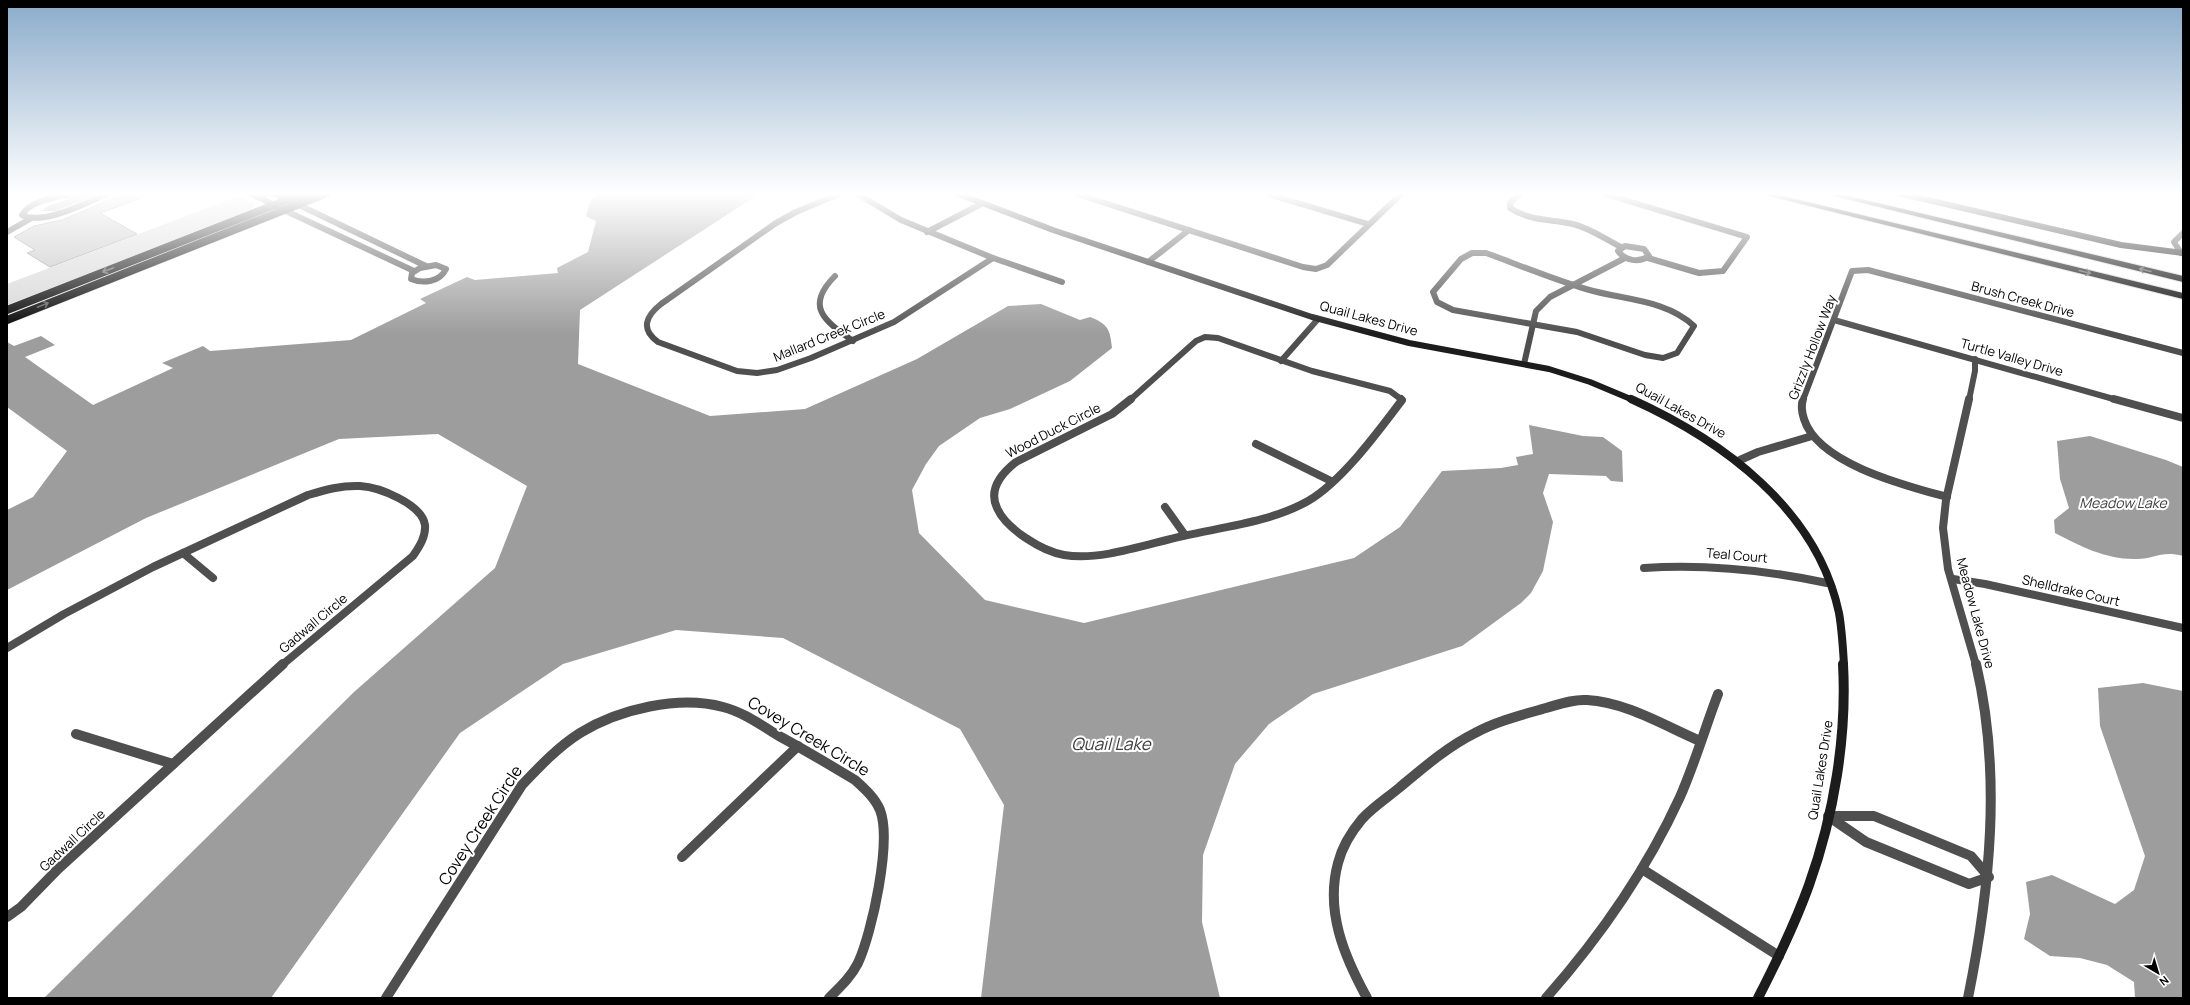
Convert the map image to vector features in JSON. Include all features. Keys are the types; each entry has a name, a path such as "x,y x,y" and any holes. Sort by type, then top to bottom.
{"highway":[{"path":"1953,240 2183,296"},
{"path":"2021,240 2183,279"}],"main road":[{"path":"7,310 185,240"},
{"path":"7,320 209,240"},
{"name":"Quail Lakes Drive","path":"1085,240 1318,319 1420,346 1524,364 1564,373 1627,396 1671,418 1740,460 1791,514 1808,539 1838,611 1843,686 1841,743 1828,816 1815,869 1779,956 1758,998"},
{"path":"2098,240 2120,245 2182,253"}],"street":[{"path":"348,240 414,271"},
{"path":"372,240 426,266"},
{"name":"Mallard Creek Circle","path":"751,240 661,304 650,314 646,324 649,335 658,342 729,369 743,372 766,372 789,367 853,341 911,313 993,258"},
{"path":"947,240 1062,282"},
{"path":"1148,262 1176,240"},
{"path":"1220,240 1303,267 1316,269 1324,267 1352,240"},
{"path":"1606,240 1621,247 1634,246 1644,249 1649,254 1648,258"},
{"path":"1621,247 1618,251 1625,258 1635,260 1648,258 1699,273 1722,271 1745,240"},
{"path":"2176,240 2174,242 2182,253"},
{"path":"1472,253 1486,253 1576,286 1666,308 1688,318 1694,326 1678,353 1663,358 1645,355 1577,332 1531,324 1453,310 1437,302 1433,292 1461,259 1472,253"},
{"path":"1524,364 1531,324 1536,311 1550,297 1576,286 1625,258"},
{"path":"426,266 441,266 444,267 446,272 435,279 423,282 411,279 414,271 426,266"},
{"name":"Grizzly Hollow Way","path":"1812,436 1804,418 1802,402 1852,271 1857,269"},
{"name":"Brush Creek Drive","path":"1857,269 1868,270 2183,353"},
{"path":"834,276 821,292 819,307 828,321 853,341"},
{"path":"1281,361 1318,319"},
{"name":"Turtle Valley Drive","path":"1834,320 2183,418"},
{"name":"Wood Duck Circle","path":"1218,338 1281,361 1361,385 1390,391 1401,398 1395,411 1351,462 1313,497 1287,510 1263,518 1096,555 1073,556 1055,553 1032,544 1007,521 996,506 994,488 1001,474 1016,462 1097,423 1122,407 1199,339 1218,338"},
{"name":"Meadow Lake Drive","path":"1968,998 1979,945 1989,876 1991,822 1990,771 1986,719 1976,666 1943,537 1943,516 1975,370 1975,359"},
{"path":"1740,460 1758,452 1812,436 1842,457 1869,472 1947,497"},
{"path":"1256,444 1331,481"},
{"name":"Gadwall Circle","path":"7,648 90,600 183,553 299,498 322,490 345,486 371,487 387,493 417,512 424,520 425,536 419,548 401,567 280,667 58,869 21,907 7,917"},
{"path":"1165,507 1185,535"},
{"path":"183,553 213,578"},
{"name":"Teal Court","path":"1644,568 1676,565 1730,566 1783,573 1827,583"},
{"name":"Shelldrake Court","path":"1953,579 1985,584 2183,628"},
{"path":"1546,998 1607,924 1642,869 1681,796 1718,694"},
{"path":"1367,998 1354,976 1337,935 1332,897 1336,870 1344,846 1362,819 1446,751 1476,732 1489,727 1573,700 1583,699 1605,702 1700,742"},
{"name":"Covey Creek Circle","path":"386,998 522,785 551,755 580,733 614,717 639,709 673,703 691,702 734,710 798,746 865,788 878,805 885,828 882,856 869,934 864,952 849,978 829,998"},
{"path":"76,734 172,764"},
{"path":"682,857 798,746"},
{"path":"1828,816 1874,816 1972,856 1989,876 1969,884 1866,842 1828,816"},
{"path":"1642,869 1779,956"}],"shaded area":[{"path":"123,240 175,240 7,305 7,284"}],"water":[{"name":"Quail Lake","path":"591,240 688,240 580,310 578,364 710,416 805,409 917,359 1008,306 1041,304 1080,320 1090,317 1101,322 1109,332 1112,348 1070,381 1010,409 980,418 939,446 926,464 912,490 919,533 985,600 1084,623 1354,558 1400,527 1442,471 1501,468 1518,465 1516,457 1533,454 1529,425 1583,436 1603,437 1622,451 1623,482 1611,481 1606,476 1549,474 1543,493 1553,522 1543,571 1531,593 1521,603 1462,646 1313,694 1269,724 1235,764 1203,855 1202,922 1220,998 981,998 1004,805 960,729 783,638 676,630 563,664 460,733 271,998 44,998 354,692 495,568 527,486 438,434 339,439 146,518 7,590 7,510 33,497 67,451 7,407 7,342 14,346 41,336 55,345 25,357 93,405 173,368 162,363 203,346 210,351 351,340 426,303 420,299 467,277 475,280 558,273 557,268 588,252"},
{"name":"Meadow Lake","path":"2090,436 2166,460 2183,467 2183,556 2168,554 2141,559 2113,557 2083,547 2055,533 2054,520 2069,508 2060,479 2057,441"},
{"path":"2143,683 2183,691 2183,998 2135,998 2134,982 2107,965 2080,958 2050,956 2024,939 2030,914 2026,882 2052,875 2115,904 2134,890 2145,856 2100,726 2098,688"}],"building":[{"path":"19,240 121,240 50,267 27,253 35,250"}]}
